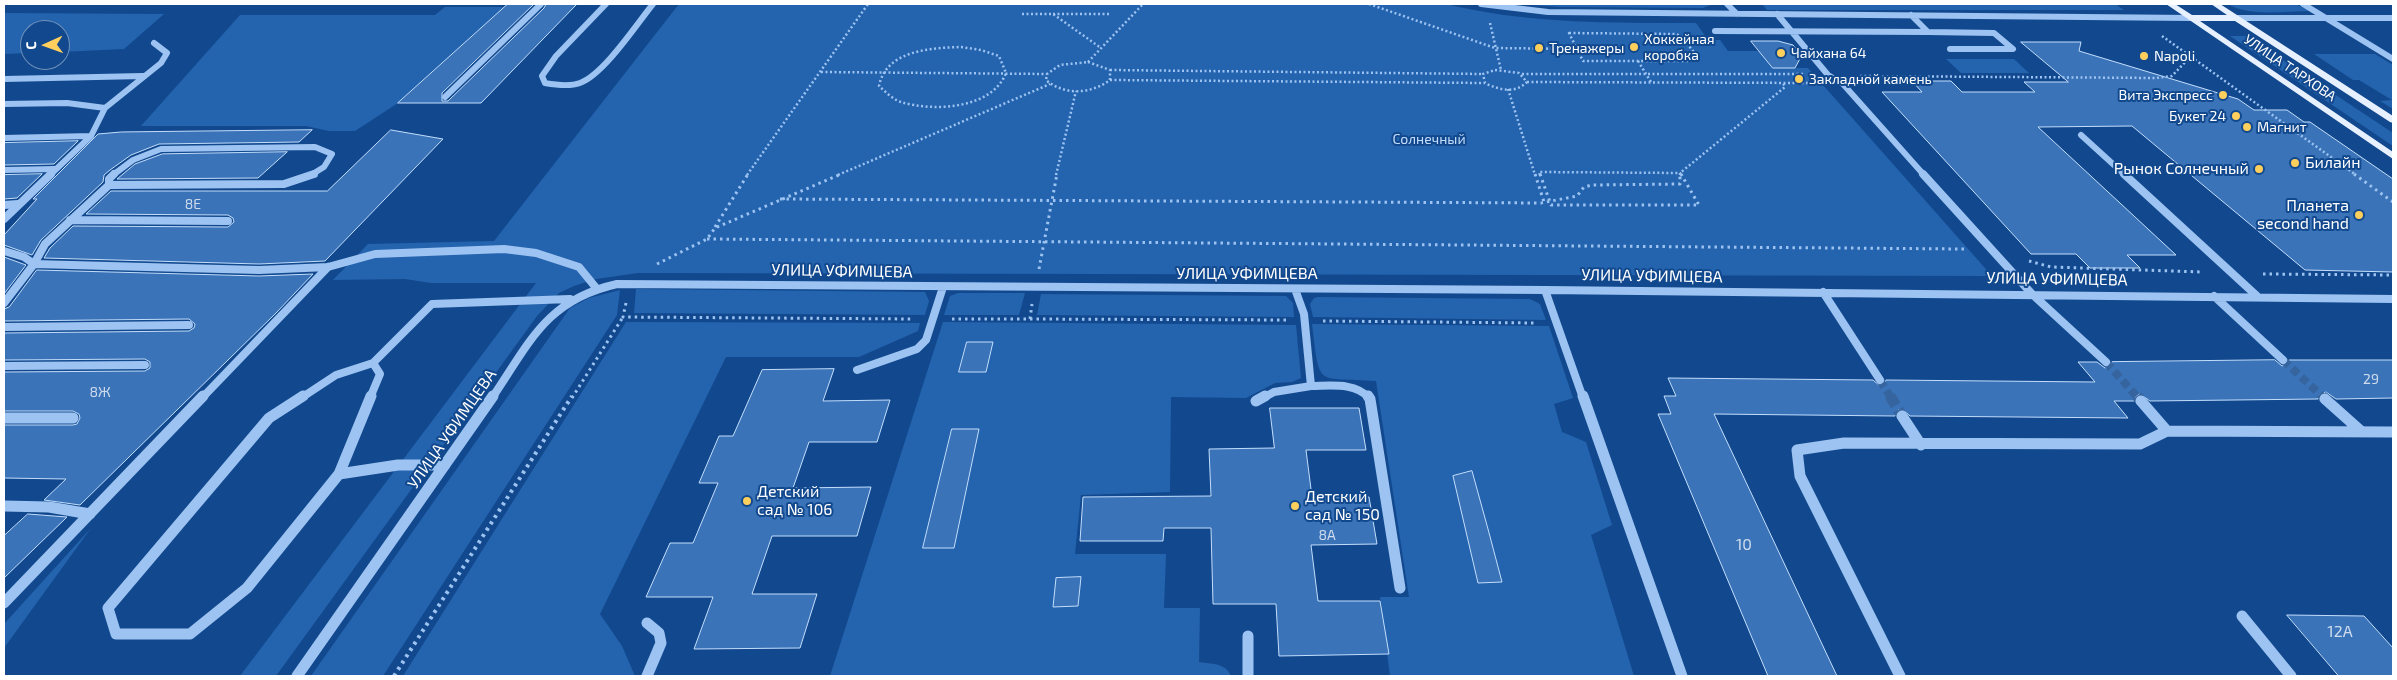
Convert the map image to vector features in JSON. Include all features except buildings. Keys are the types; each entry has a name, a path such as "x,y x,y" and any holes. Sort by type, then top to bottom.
{"main road":[{"name":"УЛИЦА ТАРХОВА","path":"2170,4 2393,156"},
{"name":"УЛИЦА ТАРХОВА","path":"2215,4 2393,120"},
{"path":"2191,18 2236,18"}],"street":[{"path":"445,97 542,4"},
{"path":"606,4 556,56 542,76 545,83 563,86 582,82 599,68 654,4"},
{"path":"1481,4 1548,12 2191,18"},
{"path":"1727,4 1737,14"},
{"path":"2303,4 2393,59"},
{"path":"1777,14 1828,75 1842,84 1989,249 2032,294 2106,362"},
{"path":"1911,15 1928,32"},
{"path":"2236,18 2393,18"},
{"path":"1715,31 1994,33 2013,49 1950,48"},
{"path":"4,219 91,136 105,108 161,63 167,53 154,43"},
{"path":"4,79 143,76"},
{"path":"4,104 67,103 105,108"},
{"path":"2081,135 2258,297"},
{"path":"4,138 91,136"},
{"path":"4,303 34,264 45,244 109,185 284,184 306,179 318,172 329,161 332,154 315,148 160,149 143,153 131,160 109,179 109,185"},
{"path":"4,170 55,169"},
{"path":"4,205 18,204"},
{"path":"70,220 228,221"},
{"path":"4,252 24,257 34,264 259,270 328,267 375,254 504,249 536,254 578,267 596,289"},
{"path":"4,603 328,267"},
{"name":"УЛИЦА УФИМЦЕВА","path":"297,676 541,327 554,311 570,299 596,289 634,284 1823,292 2393,299"},
{"path":"857,370 917,349 926,340 943,287"},
{"path":"1295,289 1304,314 1310,386"},
{"path":"1545,290 1682,676"},
{"path":"1823,292 1880,380"},
{"path":"2214,296 2283,360"},
{"path":"373,363 380,374 339,474 246,588 190,634 116,634 108,608 269,418 336,375 373,363 432,304 570,299"},
{"path":"4,327 189,326"},
{"path":"4,366 145,365"},
{"path":"1256,401 1274,392 1310,386 1356,388 1366,392 1370,399 1400,588"},
{"path":"2325,399 2362,432"},
{"path":"2141,401 2168,431"},
{"path":"1902,416 1921,444"},
{"path":"4,418 73,418"},
{"path":"1900,676 1800,476 1796,450 1844,442 2140,444 2168,431 2393,432"},
{"path":"339,474 398,465 445,465"},
{"path":"4,506 49,507 90,514"},
{"path":"2242,616 2291,676"},
{"path":"647,623 659,633 661,643 647,676"},
{"path":"1248,636 1248,676"}],"path":[{"path":"707,239 732,197 868,4"},
{"path":"1088,62 1143,4"},
{"path":"1369,4 1495,48 1578,49"},
{"path":"1501,70 1489,16 1502,7"},
{"path":"1022,14 1110,14"},
{"path":"1053,14 1102,48"},
{"path":"1569,33 1668,33 1681,36 1697,56 1690,60 1638,61 1583,61 1569,33"},
{"path":"2164,33 2158,33 2393,202"},
{"path":"961,47 981,50 999,56 1006,73 1000,86 984,97 960,103 933,105 900,101 889,96 879,86 883,72 890,64 929,48 961,47"},
{"path":"820,72 1047,74 1061,65 1088,62 1110,70 1483,74 1501,70 1522,74 2156,78 2172,76 2191,56"},
{"path":"1638,61 1651,83"},
{"path":"1110,70 1110,80"},
{"path":"1047,74 1046,80 1050,84 1057,88 1076,91 1093,89 1110,80 1485,83 1508,89 1520,88 1527,82 1842,84"},
{"path":"1483,74 1485,83"},
{"path":"1522,74 1527,82"},
{"path":"1755,74 1763,83"},
{"path":"1680,173 1699,205 1551,205 1539,172 1680,173 1785,87 1782,83"},
{"path":"715,228 1050,84"},
{"path":"1508,89 1544,202"},
{"path":"1038,274 1051,199 1076,91"},
{"path":"780,199 1544,202 1577,196 1584,188 1592,185 1680,184 1680,173"},
{"path":"394,676 623,317 628,294 634,284 643,274 660,262 707,239 1044,240 1989,249"},
{"path":"2025,259 2051,267 2232,274 2393,275"},
{"path":"623,317 1030,319 1033,299"}],"green space":[{"name":"Солнечный","path":"679,4 1446,4 1477,11 1539,19 1696,23 1708,40 1720,40 1728,51 1760,51 1773,68 1808,68 1992,276 638,273 596,279 559,293 537,316 276,676 240,676 536,283 431,283 405,279 333,280 368,244 494,241"},
{"path":"1516,4 1713,4 1703,8 1560,7"},
{"path":"1762,4 2115,4 2124,10 1767,10"},
{"path":"2228,4 2296,4 2309,11 2256,12 2246,11"},
{"path":"445,7 505,7 398,103 355,131 329,131 306,126 141,126 240,15 435,15"},
{"path":"4,13 164,14 124,49 70,52 70,20 20,20 20,53 4,54"},
{"path":"2230,36 2247,36 2393,133 2393,146"},
{"path":"2314,54 2375,54 2393,65 2393,109 2380,101 2392,100 2359,80 2353,80"},
{"path":"1946,59 2014,59 2029,73 1961,73"},
{"path":"636,289 925,292 929,301 925,315 634,313"},
{"path":"620,290 617,315 383,676 311,676 570,308 589,298"},
{"path":"958,293 1025,293 1019,315 944,315 950,296"},
{"path":"1041,294 1286,296 1293,303 1294,317 1037,315"},
{"path":"1314,298 1530,299 1540,304 1546,320 1313,317 1310,304"},
{"path":"626,322 920,323 918,331 859,357 726,357 600,614 622,646 635,676 403,676"},
{"path":"943,322 1296,325 1301,378 1292,382 1275,383 1246,398 1171,397 1170,492 1081,495 1075,554 1166,554 1164,608 1200,608 1199,662 1222,666 1231,676 830,676"},
{"path":"1312,324 1549,326 1573,398 1554,404 1562,432 1586,442 1612,525 1591,535 1634,676 1390,676 1380,597 1409,597 1376,381 1341,380 1324,375 1320,370 1317,360"},
{"path":"91,528 4,648 4,624"}],"tunnel":[{"path":"2283,360 2324,398"},
{"path":"2106,362 2138,398"},
{"path":"1880,380 1891,398"},
{"path":"1890,396 1902,416"},
{"path":"2137,396 2141,401"}],"place":[{"name":"Хоккейная коробка","path":"1634,47"},
{"name":"Тренажеры","path":"1539,48"},
{"name":"Чайхана 64","path":"1781,53"},
{"name":"Napoli","path":"2144,56"},
{"name":"Закладной камень","path":"1799,79"},
{"name":"Вита Экспресс","path":"2223,95"},
{"name":"Букет 24","path":"2236,116"},
{"name":"Магнит","path":"2247,127"},
{"name":"Билайн","path":"2295,163"},
{"name":"Рынок Солнечный","path":"2259,169"},
{"name":"Планета second hand","path":"2359,215"},
{"name":"Детский сад № 106","path":"747,501"},
{"name":"Детский сад № 150","path":"1295,506"}]}
